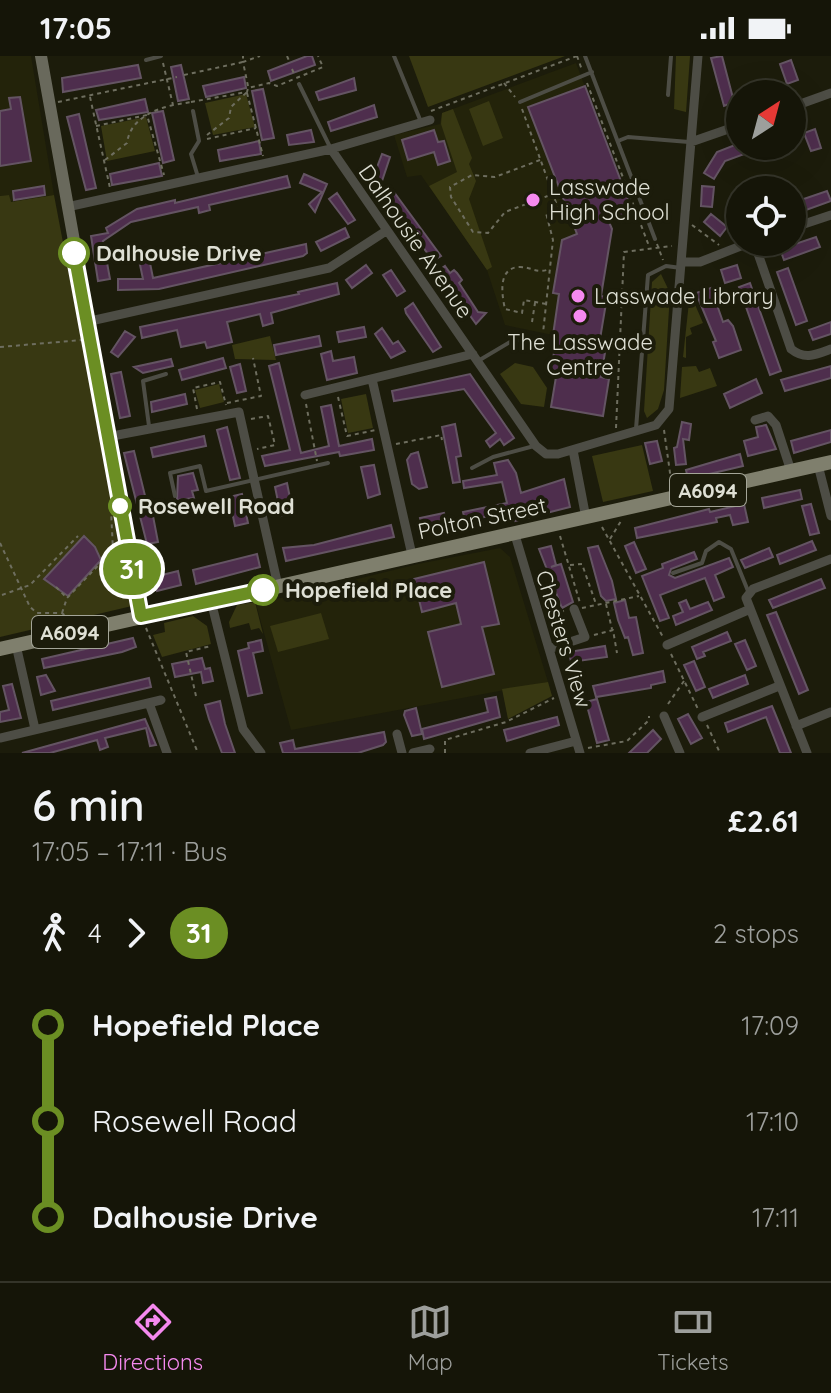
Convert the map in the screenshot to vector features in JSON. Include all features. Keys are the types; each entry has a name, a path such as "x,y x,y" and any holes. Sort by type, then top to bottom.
{"main road":[{"name":"Polton Street","path":"141,616 515,535 824,463"},
{"name":"A6094","path":"0,649 141,616"}],"street":[{"path":"41,56 86,322 141,616"},
{"path":"536,446 551,455 636,432 662,421 671,404 698,56"},
{"path":"806,102 831,93"},
{"path":"67,207 331,149 423,120"},
{"path":"691,142 726,130"},
{"name":"Dalhousie Avenue","path":"331,149 536,446"},
{"path":"806,223 831,215"},
{"path":"86,322 329,268 386,231"},
{"path":"682,265 726,253"},
{"path":"757,256 791,349 799,356 809,357 831,349"},
{"path":"305,395 475,357"},
{"path":"372,379 412,555"},
{"path":"107,437 200,419 227,408 240,417 278,586"},
{"path":"755,420 768,416 776,425 791,471"},
{"path":"573,450 591,517"},
{"path":"824,463 831,516"},
{"name":"Chesters View","path":"515,535 578,748"},
{"path":"807,753 748,610 748,593 831,559"},
{"path":"211,601 243,729 261,753"},
{"path":"549,649 585,637 578,609"},
{"path":"667,645 748,610"},
{"path":"16,645 35,729"},
{"path":"702,717 779,686"},
{"path":"0,738 161,700"},
{"path":"149,703 165,740 167,753"},
{"path":"796,726 831,712"},
{"path":"664,716 680,753"},
{"path":"397,734 402,753"},
{"path":"530,753 578,748"},
{"path":"413,753 430,749"}],"lane":[{"path":"146,60 161,56"},
{"path":"394,56 423,120"},
{"path":"585,56 655,239"},
{"path":"668,95 671,56"},
{"path":"520,102 592,72"},
{"path":"299,84 331,149"},
{"path":"193,111 199,141 191,154 198,177"},
{"path":"618,141 628,137 691,142"},
{"path":"636,432 647,280 652,271 682,265"},
{"path":"475,357 515,339 540,347"},
{"path":"150,429 143,381 166,374"},
{"path":"472,468 493,457 536,446"},
{"path":"175,496 170,473 200,466 206,491 328,463"},
{"path":"673,573 702,563 706,551 719,542 731,549 748,593"},
{"path":"311,579 315,599"}],"path":[{"path":"161,56 173,105"},
{"path":"243,56 265,163"},
{"path":"184,75 260,56"},
{"path":"287,56 290,63"},
{"path":"96,126 269,83 277,86 323,67 318,56"},
{"path":"423,120 504,83 577,56 649,247"},
{"path":"292,69 299,84"},
{"path":"49,104 177,77"},
{"path":"504,83 520,102 558,208 546,213 553,240 543,333"},
{"path":"199,141 229,118 231,107 248,90"},
{"path":"90,96 112,197"},
{"path":"191,102 193,111"},
{"path":"104,161 127,143 129,130 147,115"},
{"path":"147,115 166,184"},
{"path":"199,141 256,128"},
{"path":"541,160 495,177 472,175 450,187 451,197 473,232 481,235 488,233 505,212 553,194"},
{"path":"685,219 726,250"},
{"path":"618,437 615,423 624,252 676,246 679,237 684,238"},
{"path":"659,248 666,266"},
{"path":"547,304 524,300 522,313 505,309 502,280 521,266 538,273 551,269"},
{"path":"532,322 536,302"},
{"path":"0,347 90,339"},
{"path":"200,419 193,388 220,382 227,408 261,396 253,358"},
{"path":"335,388 347,436 383,429"},
{"path":"305,395 318,466"},
{"path":"240,417 268,416 275,445 248,451"},
{"path":"662,421 673,498"},
{"path":"387,446 441,435 442,440"},
{"path":"62,613 67,598 113,550 110,512 119,501"},
{"path":"609,541 621,520 618,511"},
{"path":"591,517 609,541 667,645 720,753"},
{"path":"564,523 566,531 559,533 578,609"},
{"path":"2,595 42,576 78,536"},
{"path":"0,543 30,607 37,613 62,613 70,618 75,630"},
{"path":"569,565 582,564 596,605"},
{"path":"56,587 67,598"},
{"path":"539,615 640,596"},
{"path":"606,603 617,653"},
{"path":"141,616 198,753"},
{"path":"585,637 613,630"},
{"path":"196,696 186,652 213,646"},
{"path":"668,704 684,680"},
{"path":"445,753 445,740 506,722 562,693"},
{"path":"578,748 627,741 649,720 649,716"}],"shaded area":[{"path":"0,56 31,56 54,195 10,202 9,195 0,196"},
{"path":"409,56 565,56 428,107"},
{"path":"676,56 690,56 686,112 674,109"},
{"name":"Lasswade High School","path":"576,63 633,213 562,240 553,292 559,294 553,335 505,325 487,270 421,175 407,177 394,135 440,124 442,113"},
{"path":"246,94 255,127 213,135 205,103"},
{"path":"489,101 503,138 483,146 469,109"},
{"path":"453,109 472,158 469,164 476,181 469,199 492,267 487,270 429,186 457,172 441,124 442,113"},
{"path":"146,117 155,151 107,161 101,126"},
{"path":"9,195 11,202 54,195 132,606 0,637 0,196"},
{"path":"661,274 670,293 664,390 658,409 647,418 644,411 652,282"},
{"path":"690,293 703,323 690,328 692,334 686,337 686,358 683,357"},
{"path":"270,336 276,360 235,359 232,345"},
{"path":"515,363 533,367 547,388 544,407 521,404 500,374"},
{"path":"696,366 699,372 710,368 717,386 680,398 682,367"},
{"path":"219,384 224,402 200,408 195,390"},
{"path":"366,394 373,428 348,433 341,399"},
{"path":"642,445 653,491 603,502 592,456"},
{"path":"500,548 510,557 548,682 291,730 256,604 418,564"},
{"path":"255,602 263,634 259,628 251,630 249,623 230,628 229,622 237,605"},
{"path":"321,613 329,639 278,652 270,626"},
{"path":"193,616 207,626 211,644 162,657 153,635 165,632 164,623"},
{"path":"548,682 552,696 508,719 502,689"}],"building":[{"path":"312,56 315,65 271,81 268,71"},
{"path":"722,56 728,80 724,106 711,58"},
{"path":"791,60 798,80 786,80 780,64"},
{"path":"138,65 141,78 63,92 62,78"},
{"path":"181,65 189,99 178,101 171,67"},
{"path":"244,77 246,88 206,97 203,86"},
{"path":"354,78 356,90 319,100 316,92"},
{"path":"585,86 633,213 609,222 612,229 601,296 607,297 600,339 607,340 601,377 609,379 603,416 551,407 557,371 551,370 559,294 553,293 562,240 577,234 528,107"},
{"path":"263,89 274,138 262,140 252,91"},
{"path":"20,97 31,161 0,166 0,111 11,109 9,98"},
{"path":"145,99 148,112 99,120 96,110"},
{"path":"374,105 377,117 331,131 328,122"},
{"path":"163,111 174,160 163,163 152,113"},
{"path":"79,114 96,188 86,190 67,117"},
{"path":"815,129 821,148 811,151 806,132"},
{"path":"311,130 314,142 289,145 287,135"},
{"path":"434,130 438,142 444,141 450,161 438,165 434,152 408,160 402,140"},
{"path":"259,141 261,154 220,161 218,150"},
{"path":"726,148 728,160 714,179 704,173 717,152"},
{"path":"382,154 390,157 382,181 373,178"},
{"path":"159,163 162,176 112,185 110,174"},
{"path":"304,174 327,184 315,212 309,204 322,192 300,183"},
{"path":"287,176 290,187 209,205 210,210 199,213 198,207 131,222 103,241 110,279 98,281 91,236 108,233 106,228 137,209"},
{"path":"44,186 45,195 14,200 13,191"},
{"path":"702,186 714,187 712,207 701,206"},
{"path":"391,188 441,256 433,261 384,193"},
{"path":"827,191 831,201 806,210 806,198"},
{"path":"337,193 355,220 348,224 329,199"},
{"path":"711,214 726,228 720,236 704,222"},
{"path":"345,228 349,237 321,251 316,242"},
{"path":"816,237 820,247 806,252 806,240"},
{"path":"306,244 307,253 303,256 159,289 118,290 118,279 143,279 139,260 149,258 153,278"},
{"path":"366,265 372,273 352,288 346,280"},
{"path":"737,265 741,278 725,283 721,270"},
{"path":"445,266 450,273 454,270 457,273 462,280 459,283 478,312 486,313 476,324 438,271"},
{"path":"788,268 807,321 796,325 777,272"},
{"path":"391,270 405,291 397,296 383,275"},
{"path":"337,283 339,294 271,313 273,323 263,326 260,314 227,322 232,342 207,348 205,342 181,347 177,330 142,338 140,327 299,294"},
{"path":"750,283 781,371 770,375 739,287"},
{"path":"711,288 723,322 728,320 733,326 741,350 719,358 713,342 716,341 696,293"},
{"path":"413,303 441,347 433,352 406,313 405,309"},
{"path":"831,322 831,334 813,340 809,330"},
{"path":"364,327 366,337 339,342 337,332"},
{"path":"382,328 393,344 398,341 405,351 391,358 375,334"},
{"path":"125,331 135,337 118,357 111,352"},
{"path":"319,336 321,346 276,355 274,345"},
{"path":"331,351 333,361 354,357 357,373 327,380 321,354"},
{"path":"223,358 226,368 182,380 179,370"},
{"path":"171,359 173,366 143,373 134,367"},
{"path":"279,363 301,453 329,446 321,407 331,405 339,446 372,439 374,450 340,456 339,452 265,466 262,456 290,450 269,366"},
{"path":"240,364 246,391 237,393 230,367"},
{"path":"831,366 831,378 785,391 781,380"},
{"path":"121,372 130,416 120,418 111,374"},
{"path":"470,374 514,438 504,445 500,439 490,447 486,441 496,433 464,389 394,401 392,391"},
{"path":"756,379 762,393 730,408 724,394"},
{"path":"185,394 187,404 152,412 151,402"},
{"path":"682,422 691,424 689,440 683,439 686,464 676,465 674,448 677,447"},
{"path":"455,424 461,456 456,457 460,482 453,483 442,427"},
{"path":"766,425 776,449 748,456 744,441 758,437 756,427"},
{"path":"227,427 240,478 230,480 217,430"},
{"path":"831,430 831,442 794,453 791,441"},
{"path":"204,436 206,446 153,457 151,448"},
{"path":"657,441 662,461 650,464 645,443"},
{"path":"134,451 158,542 147,544 124,453"},
{"path":"418,452 427,487 419,489 412,484 407,460 411,454"},
{"path":"740,454 743,466 688,479 686,470"},
{"path":"508,460 516,473 521,493 564,479 570,507 515,521 513,511 465,521 463,512 507,503 502,482 464,488 463,481 497,475 494,463"},
{"path":"374,465 380,494 368,498 361,467"},
{"path":"193,473 198,490 192,491 194,498 177,500 178,476"},
{"path":"287,483 293,513 281,516 275,487"},
{"path":"800,490 802,499 764,508 762,498"},
{"path":"242,494 248,523 235,526 229,497"},
{"path":"744,504 748,522 733,525 730,515 716,518 717,522 637,538 635,528 709,509 710,512"},
{"path":"811,504 819,533 810,535 802,506"},
{"path":"444,513 447,526 423,531 420,518"},
{"path":"391,525 394,537 286,561 283,548 314,545"},
{"path":"84,536 95,547 101,560 68,596 44,579"},
{"path":"812,541 816,550 780,564 777,555"},
{"path":"634,542 646,569 636,573 625,546"},
{"path":"551,546 556,565 551,567 561,564 573,602 562,608 539,549"},
{"path":"598,546 616,599 606,601 601,596 588,548"},
{"path":"769,548 773,557 745,568 741,560"},
{"path":"694,552 697,559 671,569 669,575 675,578 729,558 733,567 715,575 724,597 714,601 705,578 660,595 669,618 660,621 642,576 663,568 662,564"},
{"path":"257,554 260,567 196,584 193,570"},
{"path":"484,562 499,624 482,627 494,674 442,687 428,632 461,624 456,603 422,612 414,579"},
{"path":"178,571 181,585 157,591 154,577"},
{"path":"821,579 825,588 773,608 769,600"},
{"path":"625,600 629,618 636,617 643,653 633,655 628,637 625,638 618,620 614,603"},
{"path":"686,600 690,609 708,602 712,610 676,625 673,616 683,612 679,603"},
{"path":"776,612 808,690 799,694 767,615"},
{"path":"727,632 731,641 703,652 705,656 697,659 692,647"},
{"path":"133,638 136,647 122,652 44,668 42,659"},
{"path":"261,640 263,651 253,653 262,693 248,696 238,651 249,648 248,643"},
{"path":"745,640 756,666 747,670 735,644"},
{"path":"605,646 607,657 571,662 569,652"},
{"path":"202,658 205,669 210,668 213,681 203,683 201,672 175,677 172,664"},
{"path":"694,661 705,687 696,691 684,665"},
{"path":"663,671 665,682 651,685 651,688 596,697 593,686"},
{"path":"46,675 55,691 41,695 37,677"},
{"path":"745,675 748,684 713,698 709,689"},
{"path":"149,678 151,687 53,710 51,701"},
{"path":"12,684 21,718 0,722 0,712 9,710 3,686"},
{"path":"496,697 500,717 424,739 422,729 488,712 485,699"},
{"path":"597,699 609,740 597,743 586,702"},
{"path":"220,701 235,753 222,753 209,719 205,705"},
{"path":"772,706 791,753 780,753 766,717 728,732 725,723"},
{"path":"416,708 422,734 412,736 404,715 405,711"},
{"path":"688,714 702,738 691,744 678,719"},
{"path":"557,717 559,725 507,741 504,730"},
{"path":"145,719 156,745 150,746 146,728 105,738 108,747 100,750 97,740 50,753 22,753"},
{"path":"653,730 661,739 647,753 629,753"},
{"path":"384,732 386,742 383,745 358,753 283,753 280,743 293,740 295,749"}],"bus line":[{"name":"31","path":"74,253 141,616 263,590"}],"place":[{"name":"Lasswade High School","path":"533,200"},
{"name":"Dalhousie Drive","path":"74,253"},
{"name":"Lasswade Library","path":"578,296"},
{"name":"The Lasswade Centre","path":"580,316"},
{"name":"Rosewell Road","path":"120,506"},
{"name":"Hopefield Place","path":"263,590"}]}
